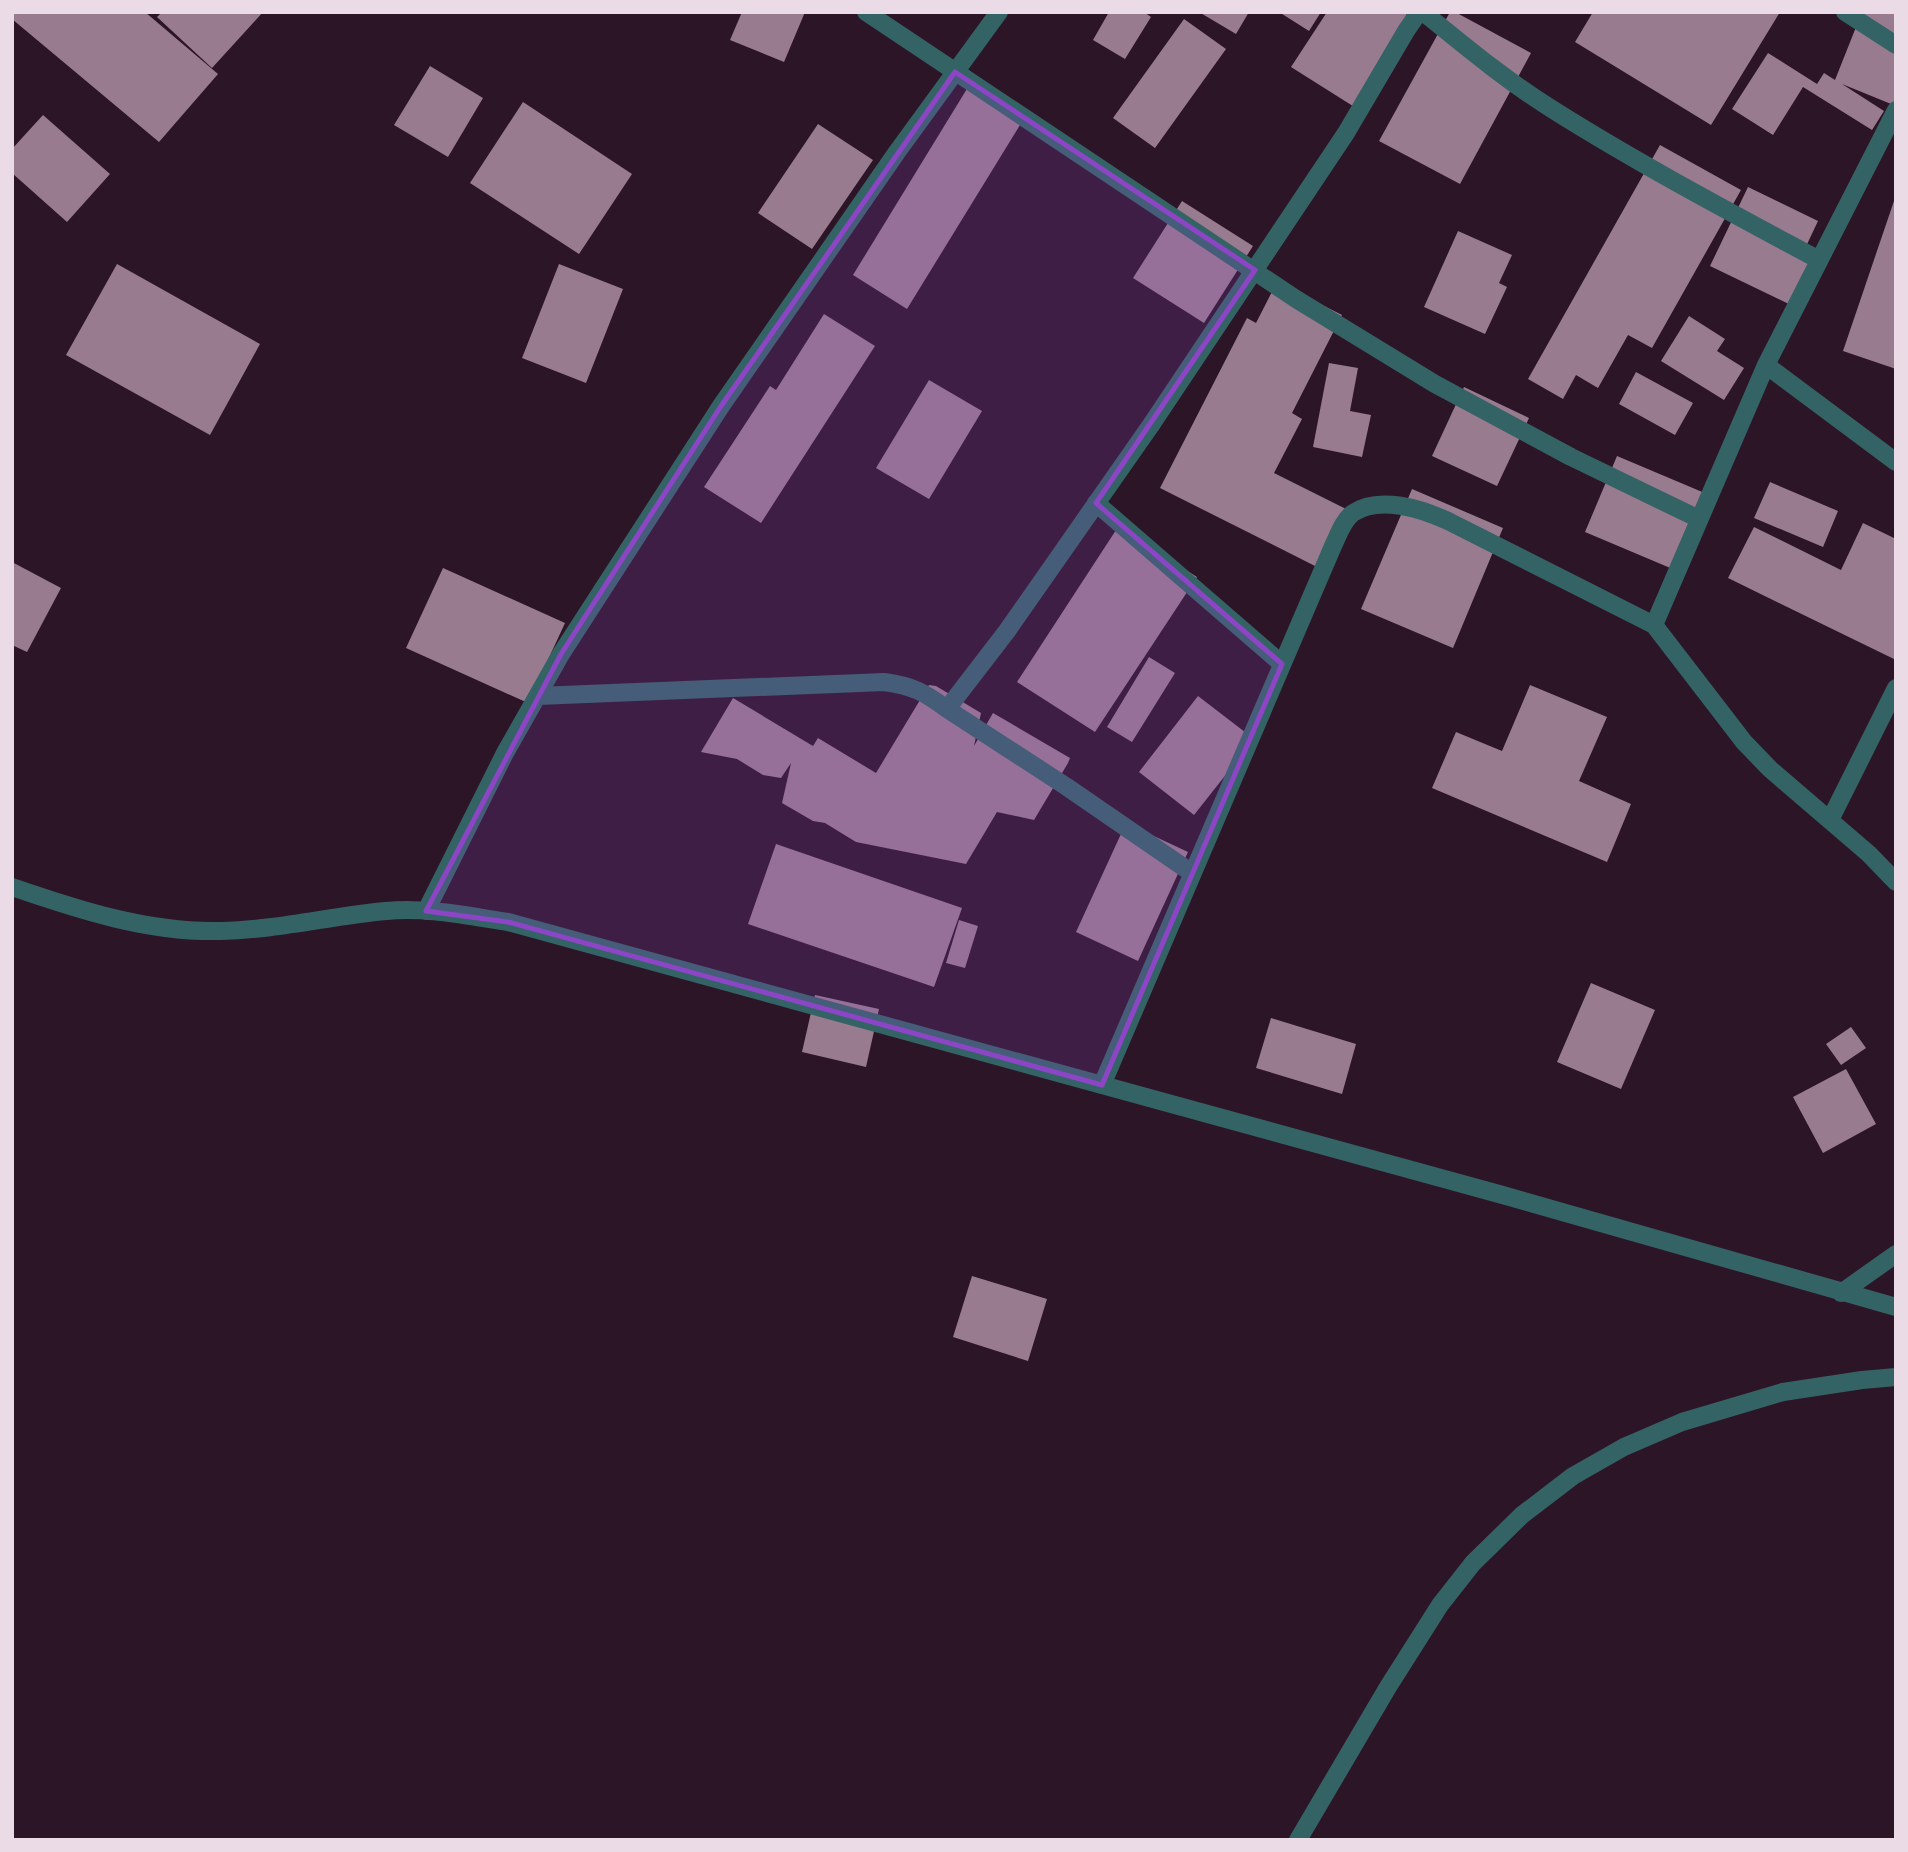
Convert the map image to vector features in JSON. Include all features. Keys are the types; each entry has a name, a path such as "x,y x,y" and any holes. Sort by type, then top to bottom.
{"street":[{"path":"866,12 1296,299 1435,384 1571,457 1699,519"},
{"path":"426,911 505,753 561,654 721,406 897,152 999,12"},
{"path":"947,709 1007,631 1151,425 1346,133 1406,31 1421,12 1553,110 1670,179 1819,260"},
{"path":"1845,12 1896,45"},
{"path":"1654,625 1766,365 1896,110"},
{"path":"1766,365 1896,462"},
{"path":"1097,503 1282,664"},
{"path":"1102,1085 1324,566 1342,527 1351,514 1364,508 1396,505 1410,507 1448,521 1654,625 1744,742 1770,769 1869,854 1896,882"},
{"path":"538,696 884,682 906,685 917,689 1067,787 1192,873"},
{"path":"1830,820 1896,688"},
{"path":"12,887 66,906 149,926 219,931 268,928 388,911 426,911 508,922 1499,1194 1896,1307"},
{"path":"1841,1293 1896,1254"},
{"path":"1298,1840 1440,1605 1473,1563 1522,1515 1573,1476 1614,1452 1682,1422 1783,1392 1896,1377"}],"highlighted area":[{"path":"955,72 1255,270 1096,503 1282,664 1102,1085 508,922 426,911 561,654 721,406"}],"building":[{"path":"12,12 145,12 218,74 159,142 12,19"},
{"path":"162,12 263,12 212,68 157,17"},
{"path":"742,12 805,12 784,62 730,40"},
{"path":"1109,12 1144,12 1151,17 1125,59 1093,40"},
{"path":"1199,12 1249,12 1236,34"},
{"path":"1279,12 1321,12 1309,31"},
{"path":"1327,12 1407,12 1406,14 1414,19 1356,108 1291,67"},
{"path":"1450,12 1455,12 1531,53 1460,184 1379,141"},
{"path":"1593,12 1780,12 1711,125 1575,42"},
{"path":"1862,12 1896,12 1896,106 1842,84 1884,111 1872,130 1803,87 1773,135 1732,109 1768,53 1817,84 1824,73 1835,80"},
{"path":"1184,19 1226,49 1155,148 1113,118"},
{"path":"430,66 483,98 448,157 394,125"},
{"path":"973,79 1028,112 907,309 853,275"},
{"path":"523,102 632,174 579,254 470,183"},
{"path":"43,115 110,174 67,222 12,173 12,149"},
{"path":"818,124 873,160 812,249 758,213"},
{"path":"1660,145 1741,190 1652,348 1628,335 1598,388 1576,375 1563,399 1528,379"},
{"path":"1748,187 1818,221 1801,257 1815,264 1795,307 1710,266"},
{"path":"1896,199 1896,369 1843,351"},
{"path":"1182,201 1253,246 1204,323 1133,278"},
{"path":"1458,231 1512,255 1499,283 1507,287 1485,334 1424,307"},
{"path":"117,264 260,344 210,435 66,355"},
{"path":"559,264 623,289 586,383 522,358"},
{"path":"1277,282 1342,315 1292,413 1302,419 1274,473 1348,510 1319,568 1160,488 1247,318 1256,323"},
{"path":"824,314 875,346 761,523 704,487 770,386 776,390"},
{"path":"1689,316 1725,339 1717,351 1744,368 1724,400 1661,361"},
{"path":"1329,363 1358,368 1350,411 1371,415 1362,457 1313,447"},
{"path":"1636,372 1693,403 1675,435 1619,404"},
{"path":"929,380 982,411 929,499 876,468"},
{"path":"1464,387 1529,418 1497,486 1432,456"},
{"path":"1617,456 1707,494 1675,570 1585,532"},
{"path":"1770,482 1838,511 1823,547 1754,518"},
{"path":"1412,489 1503,528 1453,648 1361,609"},
{"path":"1863,523 1896,539 1896,660 1728,578 1754,527 1841,570"},
{"path":"1118,527 1197,577 1095,732 1017,682"},
{"path":"12,562 61,588 27,652 12,645"},
{"path":"443,568 565,623 528,703 406,648"},
{"path":"1149,657 1175,673 1132,742 1107,727"},
{"path":"929,685 936,686 981,713 974,746 993,713 1070,758 1034,820 997,812 966,864 856,842 825,823 813,821 782,803 791,763 781,778 763,775 737,759 701,752 733,698 813,746 818,738 876,773"},
{"path":"1530,685 1607,717 1579,781 1631,804 1607,862 1432,788 1456,732 1502,751"},
{"path":"1198,696 1254,739 1194,815 1139,772"},
{"path":"1126,823 1188,852 1138,961 1076,932"},
{"path":"776,844 962,908 934,987 748,924"},
{"path":"959,920 978,926 965,968 946,963"},
{"path":"1591,983 1655,1010 1621,1089 1557,1062"},
{"path":"815,995 879,1009 866,1067 802,1052"},
{"path":"1271,1018 1356,1044 1342,1094 1256,1068"},
{"path":"1851,1027 1866,1048 1841,1065 1826,1044"},
{"path":"1846,1069 1876,1124 1823,1153 1793,1097"},
{"path":"972,1276 1047,1299 1028,1361 953,1337"}]}
